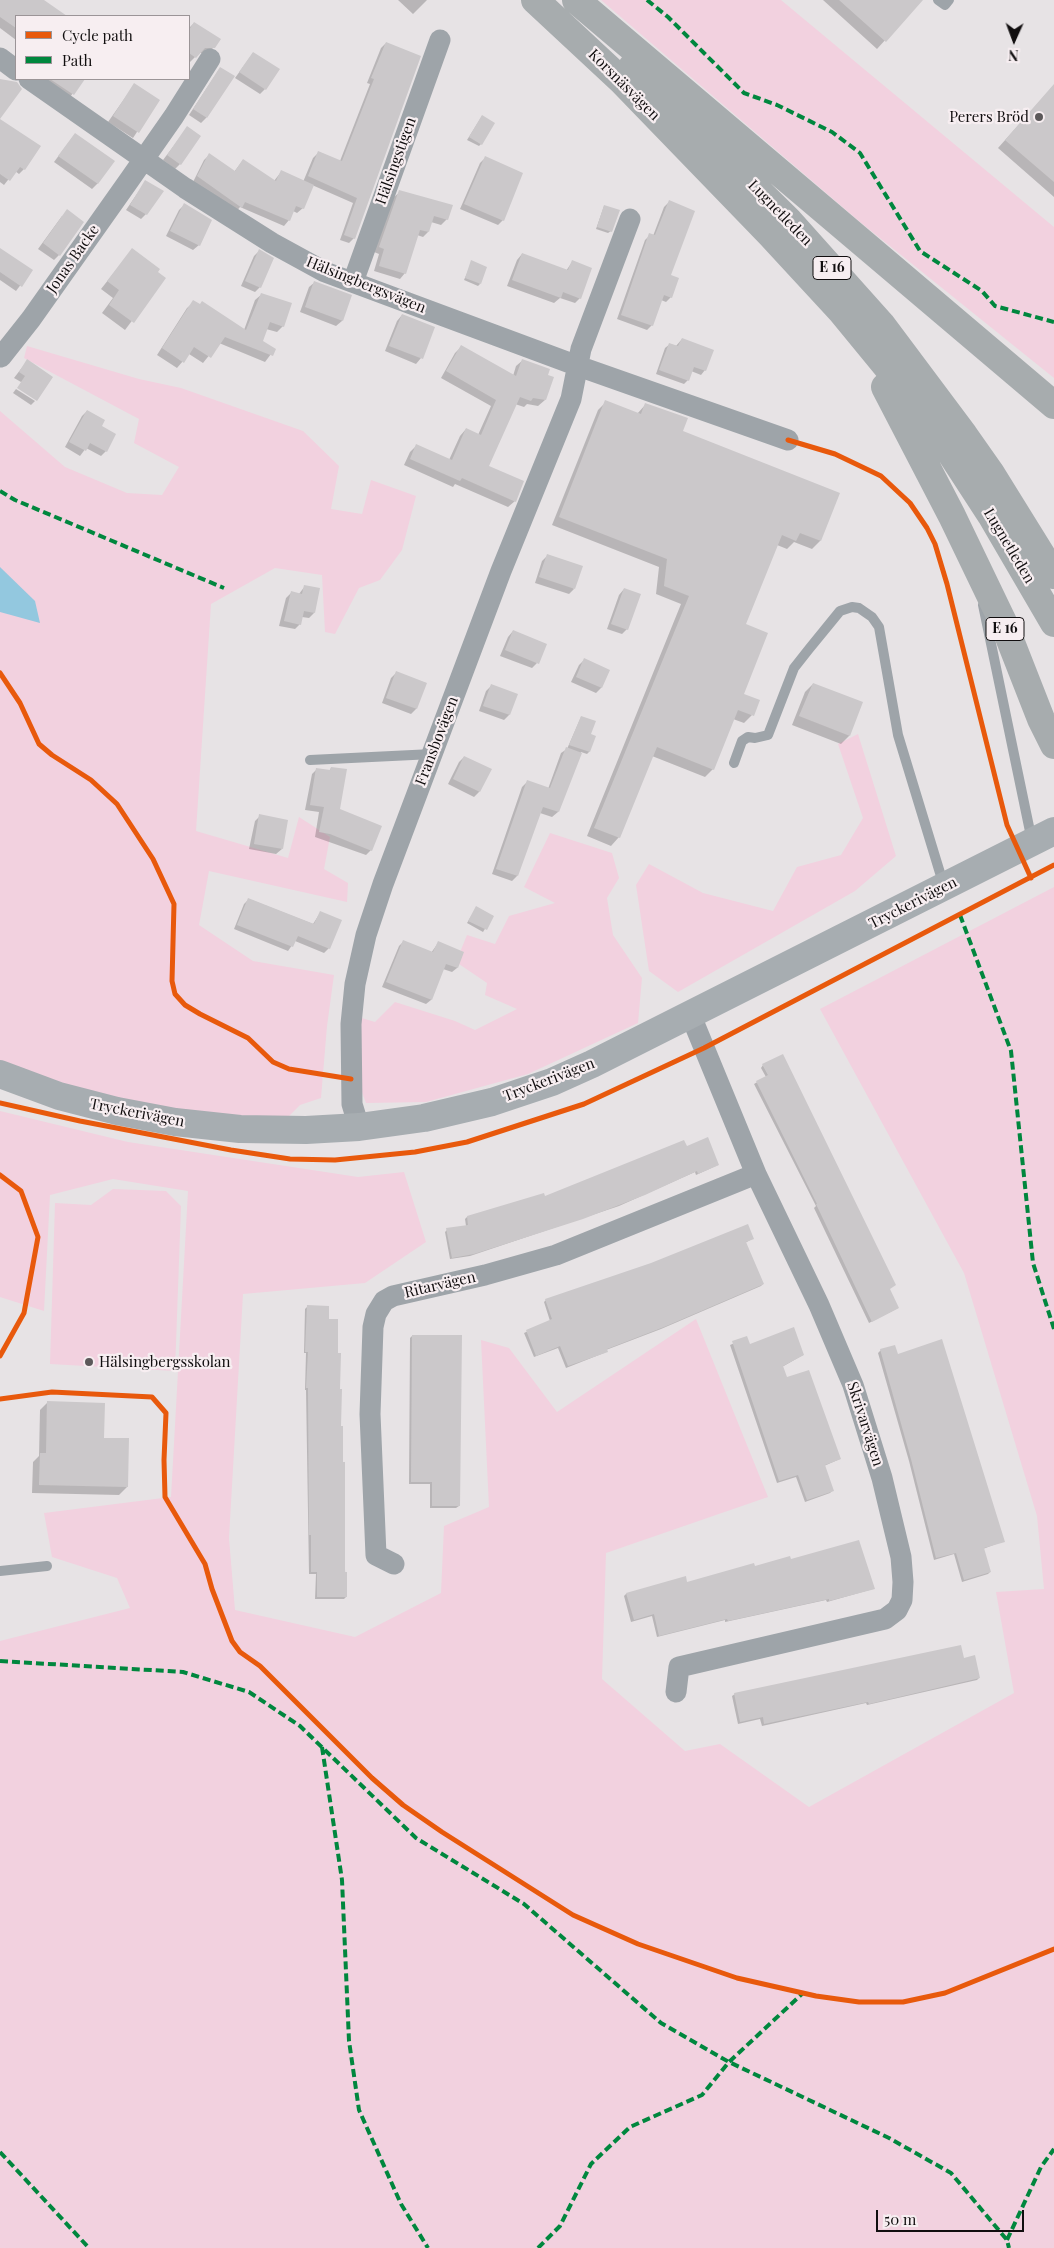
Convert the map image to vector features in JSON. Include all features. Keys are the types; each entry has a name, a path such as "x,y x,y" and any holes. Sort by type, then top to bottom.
{"highway":[{"name":"Korsnäsvägen","path":"535,0 622,81 710,174"},
{"name":"Lugnetleden","path":"562,0 692,123 790,222 852,289 904,353 964,435 1054,575"},
{"name":"E 16","path":"576,0 1054,405"},
{"name":"E 16","path":"710,174 835,322 885,386 1002,622 1041,719 1054,745"},
{"name":"Lugnetleden","path":"710,174 818,285 888,368 936,433 992,515 1054,623"}],"street":[{"name":"Hälsingstigen","path":"353,282 440,40"},
{"path":"0,58 15,69"},
{"path":"143,159 174,116 210,59"},
{"name":"Hälsingbergsvägen","path":"30,80 185,188 309,264 578,366 788,440"},
{"name":"Jonas Backe","path":"1,357 31,319 143,159"},
{"path":"578,366 581,349 630,219"},
{"name":"Fransbovägen","path":"359,1127 352,1104 350,1032 355,984 366,935 383,884 501,571 570,399 578,366"},
{"name":"Tryckerivägen","path":"0,1074 58,1096 116,1111 175,1122 240,1129 306,1130 359,1127 424,1118 492,1102 552,1082 691,1016 1043,836"},
{"name":"Skrivarvägen","path":"676,1692 680,1667 878,1622 894,1613 902,1600 903,1582 901,1557 882,1478 859,1401 823,1313 756,1174 691,1016"},
{"name":"Ritarvägen","path":"394,1564 376,1555 370,1414 373,1327 376,1314 384,1301 393,1296 485,1275 556,1255 756,1174"}],"lane":[{"path":"938,0 945,5 949,0"},
{"path":"975,565 1043,836"},
{"path":"734,763 742,741 748,737 755,738 768,734 794,668 809,648 840,611 852,607 859,608 872,617 879,627 898,735 944,887"},
{"path":"310,760 433,754"},
{"path":"0,1572 47,1566"}],"shaded area":[{"path":"601,0 781,0 1054,227 1054,378 860,222"},
{"path":"27,346 139,379 181,388 303,431 339,466 331,509 362,514 371,480 416,496 402,550 380,580 359,588 335,634 325,632 322,575 275,568 211,604 196,831 288,858 299,817 330,837 324,869 348,883 347,902 209,871 199,925 253,961 334,975 327,1026 321,1098 300,1105 289,1116 226,1124 134,1107 0,1062 0,411 65,467 127,493 162,495 179,467 134,443 139,419 24,358"},
{"path":"858,734 896,856 855,891 678,992 649,971 636,885 649,864 703,893 773,911 797,867 841,855 863,818 838,744"},
{"path":"550,833 612,853 619,878 607,898 613,935 642,978 638,1023 528,1074 426,1102 366,1103 355,1074 355,1016 375,1022 395,1002 455,1021 475,1030 517,1009 485,995 487,983 456,962 467,935 495,944 509,916 555,903 524,887"},
{"path":"1054,887 1054,2248 0,2248 0,1641 130,1608 117,1578 52,1557 44,1513 171,1497 188,1191 113,1179 50,1195 44,1311 0,1297 0,1111 128,1142 358,1177 404,1172 426,1242 365,1283 243,1294 229,1538 235,1610 355,1637 441,1593 444,1526 489,1507 481,1340 509,1348 557,1412 696,1319 768,1497 606,1553 602,1679 685,1751 720,1744 809,1807 1014,1693 996,1592 1044,1589 1037,1516 964,1273 820,1009"},
{"path":"113,1189 166,1191 181,1206 175,1371 50,1364 55,1203 91,1205"}],"water":[{"path":"0,567 35,601 40,623 0,612"}],"building":[{"path":"0,0 44,0 66,15 15,15 15,27 0,17"},
{"path":"839,0 923,0 886,42"},
{"path":"194,22 221,39 215,48 205,48 196,58 190,54 190,28"},
{"path":"386,42 421,56 355,239 344,235 357,198 308,176 318,151 342,161 374,79 371,78"},
{"path":"253,52 280,69 266,90 239,72"},
{"path":"220,67 235,76 207,118 193,109"},
{"path":"0,79 17,82 22,89 0,119"},
{"path":"52,80 84,80 74,95"},
{"path":"134,83 160,100 139,133 113,116"},
{"name":"Perers Bröd","path":"1054,84 1054,182 1005,140"},
{"path":"482,115 495,123 482,145 469,137"},
{"path":"0,119 41,146 25,170 20,167 10,181 0,174"},
{"path":"187,126 201,136 181,165 167,155"},
{"path":"75,133 115,161 98,184 58,156"},
{"path":"209,153 235,171 243,159 276,181 281,170 314,185 304,209 296,206 290,221 245,202 242,208 197,176"},
{"path":"485,156 523,173 504,221 464,204"},
{"path":"145,180 164,191 147,215 130,205"},
{"path":"399,190 453,205 448,220 434,216 429,232 420,230 406,274 379,266 384,249 379,247"},
{"path":"669,200 695,211 671,275 679,278 672,298 664,295 653,326 621,315 649,233 655,235"},
{"path":"184,203 212,220 200,246 170,231"},
{"path":"604,205 620,210 612,232 597,227"},
{"path":"67,209 84,222 60,256 43,243"},
{"path":"0,248 33,270 22,287 0,272"},
{"path":"132,248 160,269 158,272 166,278 134,323 109,305 119,290 107,281"},
{"path":"259,249 274,258 261,288 245,281"},
{"path":"522,253 568,270 572,260 592,268 581,299 563,292 561,298 512,280"},
{"path":"471,260 487,267 481,284 465,278"},
{"path":"314,281 352,295 343,321 305,307"},
{"path":"261,293 292,303 284,327 270,322 263,341 276,349 273,356 225,337 211,358 194,347 184,363 162,348 193,300 200,304 202,301 246,330"},
{"path":"402,314 435,327 423,359 389,346"},
{"path":"682,338 714,350 706,371 694,367 689,381 659,370 669,343 678,346"},
{"path":"461,345 516,376 522,359 550,369 548,375 554,377 546,400 533,398 531,401 520,397 489,466 524,481 516,502 462,478 460,481 410,459 416,444 452,460 466,428 481,435 496,400 446,371"},
{"path":"27,359 53,377 37,401 17,388 25,376 19,372"},
{"path":"605,400 641,414 645,403 688,418 683,431 840,493 821,541 800,533 796,541 782,535 746,624 768,633 744,694 760,700 754,716 738,710 714,770 657,747 620,838 594,828 689,596 664,586 667,559 559,517"},
{"path":"87,410 105,420 102,426 116,434 107,452 90,443 86,451 69,442"},
{"path":"547,554 583,566 575,589 539,577"},
{"path":"304,585 320,588 315,613 304,611 301,625 284,621 291,591 302,594"},
{"path":"624,588 641,594 628,630 611,624"},
{"path":"513,630 547,644 539,664 505,650"},
{"path":"584,658 610,670 602,688 576,677"},
{"path":"396,671 427,683 417,709 386,698"},
{"path":"813,683 863,702 850,736 799,716"},
{"path":"491,684 518,694 510,715 483,706"},
{"path":"581,716 596,721 591,734 596,736 590,752 569,745"},
{"path":"566,747 582,753 559,812 543,807 518,876 496,869 527,780 550,788"},
{"path":"464,756 492,769 480,792 453,779"},
{"path":"331,767 347,769 340,809 382,826 372,851 330,834 319,832 324,807 310,805 316,768 330,770"},
{"path":"259,814 288,820 283,849 254,844"},
{"path":"248,898 314,924 320,911 342,920 330,949 298,936 293,947 237,925"},
{"path":"476,906 494,916 487,930 468,921"},
{"path":"403,940 433,952 438,941 464,952 458,968 446,964 432,1000 386,982"},
{"path":"783,1054 896,1285 890,1289 899,1308 872,1322 817,1204 756,1081 768,1075 762,1064"},
{"path":"708,1137 719,1165 698,1174 697,1171 645,1195 583,1219 474,1254 452,1258 446,1228 468,1225 467,1216 544,1193 545,1196 684,1140 687,1146"},
{"path":"748,1224 754,1239 746,1242 764,1284 607,1349 608,1352 568,1366 560,1346 536,1356 526,1330 552,1319 545,1299 651,1263"},
{"path":"307,1305 329,1306 329,1319 338,1319 338,1353 341,1353 341,1426 343,1426 343,1462 345,1462 345,1572 347,1572 347,1597 317,1597 317,1572 311,1572 308,1388 306,1388 308,1352 305,1352"},
{"path":"794,1327 804,1355 783,1366 787,1377 809,1370 841,1459 825,1465 834,1491 807,1500 798,1475 779,1481 732,1341 747,1336 750,1344"},
{"path":"412,1335 462,1335 460,1506 432,1506 432,1482 411,1482"},
{"path":"942,1339 1005,1542 984,1548 991,1572 964,1580 956,1553 936,1558 880,1349 895,1345 898,1354"},
{"path":"47,1401 105,1403 104,1438 129,1438 128,1487 39,1485 40,1453 46,1453"},
{"path":"859,1540 875,1589 829,1601 829,1599 728,1621 727,1619 659,1636 654,1614 634,1620 626,1593 686,1576 687,1582 754,1563 755,1566 790,1556 791,1559"},
{"path":"961,1645 964,1658 975,1655 980,1678 869,1704 868,1702 764,1724 763,1717 740,1722 734,1693"}],"marked path":[{"path":"647,0 668,17 744,93 777,105 832,132 860,153 920,251 982,291 995,306 1054,322"},
{"path":"0,491 15,500 224,588"},
{"path":"960,915 1011,1051 1033,1263 1054,1329"},
{"path":"0,1661 183,1672 249,1692 300,1726 416,1838 524,1904 661,2023 729,2062 889,2138 951,2173 1007,2240 1009,2248"},
{"path":"322,1747 342,1880 349,2041 359,2110 401,2204 428,2248"},
{"path":"538,2248 560,2226 591,2164 630,2127 702,2095 729,2062 803,1993"},
{"path":"1007,2240 1041,2167 1054,2149"},
{"path":"0,2152 89,2248"}],"cycle path":[{"path":"788,440 835,454 881,476 910,503 927,528 935,544 947,584 1007,825 1031,878"},
{"path":"0,673 20,703 39,744 52,755 91,780 117,804 153,859 174,904 172,981 175,994 185,1005 248,1038 273,1062 289,1069 351,1079"},
{"path":"0,1103 80,1121 231,1150 290,1159 335,1160 415,1152 467,1142 584,1104 704,1048 1054,865"},
{"path":"0,1175 21,1191 38,1237 24,1313 0,1356"},
{"path":"0,1399 52,1392 152,1397 166,1413 165,1497 205,1564 212,1589 232,1641 240,1652 260,1666 372,1778 403,1805 573,1915 638,1944 737,1978 816,1996 859,2002 903,2002 945,1993 1054,1949"}],"place":[{"name":"Perers Bröd","path":"1039,117"},
{"name":"Hälsingbergsskolan","path":"89,1362"}]}
